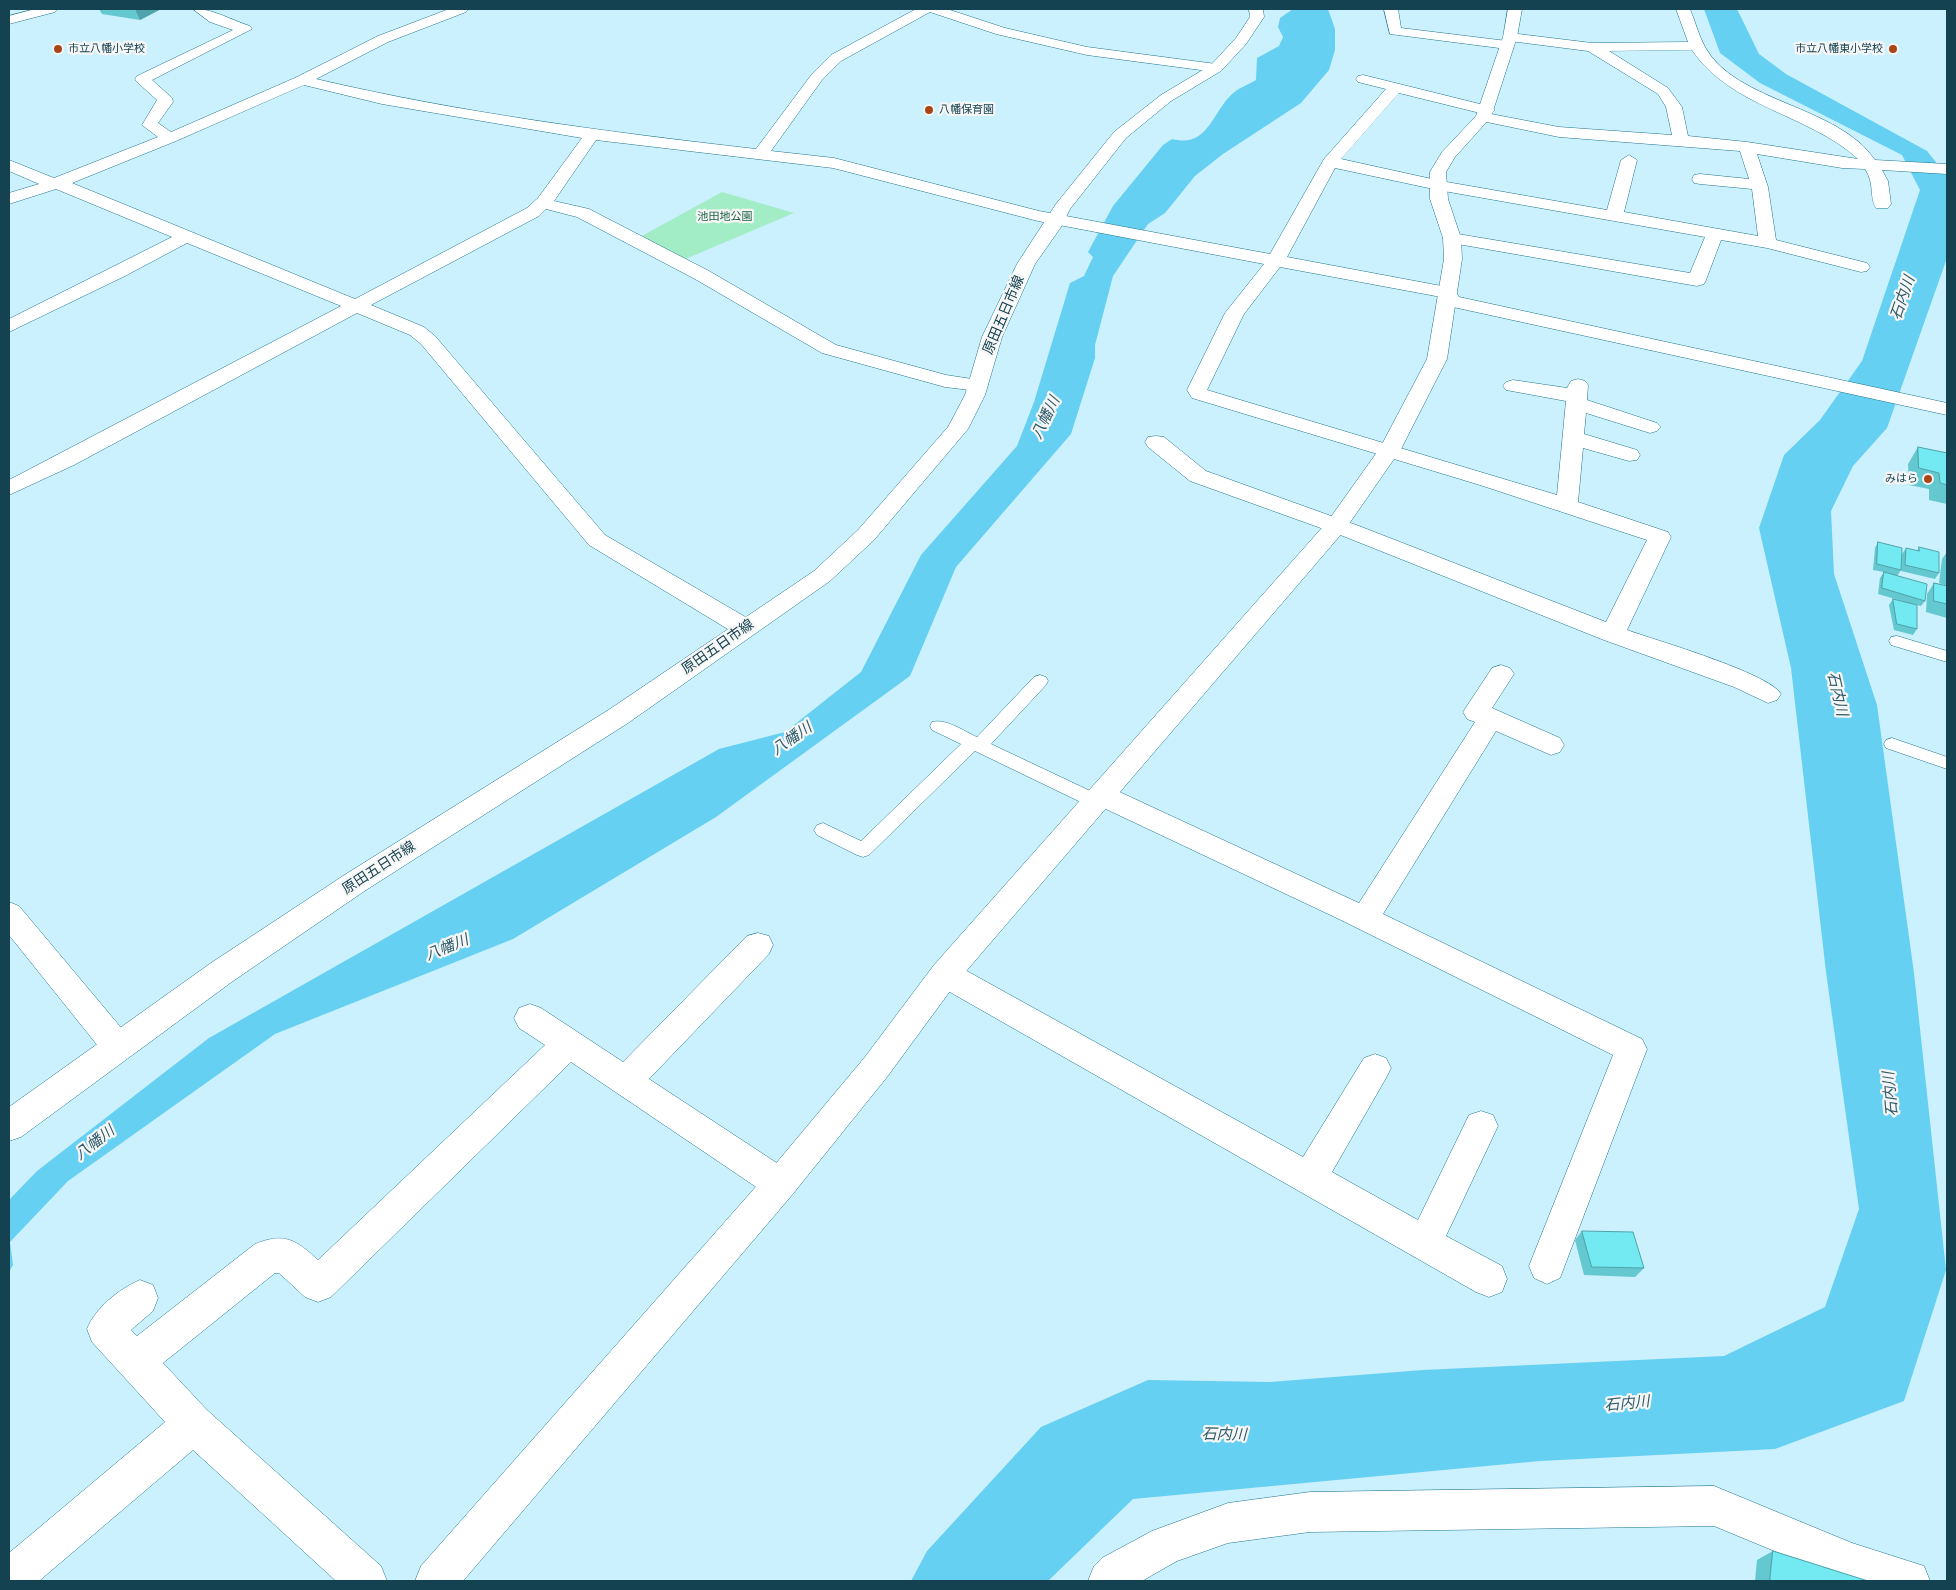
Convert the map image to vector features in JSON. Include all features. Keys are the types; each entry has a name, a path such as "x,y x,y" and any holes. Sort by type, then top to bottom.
{"street":[{"path":"9,20 50,9"},
{"path":"170,138 150,125 150,121 165,102 164,98 142,78 245,29 215,19 200,9"},
{"path":"9,199 55,184 170,138 302,80 383,39 461,9"},
{"path":"761,154 817,77 836,58 926,9"},
{"path":"934,9 1001,31 1087,51 1216,68"},
{"name":"原田五日市線","path":"9,1126 117,1046 348,888 619,716 822,576 866,536 957,429 970,406 978,385 992,337 1026,264 1061,220 1062,208 1120,135 1166,98 1216,68 1241,41 1256,17 1256,9"},
{"path":"1391,9 1395,31 1592,47 1698,46"},
{"path":"436,1581 780,1184 876,1067 945,974 1336,526 1390,449 1437,359 1446,293 1453,259 1452,238 1438,199 1438,172 1448,155 1485,113 1508,41 1515,9"},
{"path":"1683,9 1698,46 1712,65 1727,77 1767,100 1831,130 1877,166 1882,204"},
{"path":"1592,47 1663,90 1670,97 1674,104 1681,140"},
{"path":"1363,78 1559,132 1681,140 1747,147 1877,166 1947,169"},
{"path":"302,80 382,99 592,135 834,164 1061,220 1188,242 1446,293 1453,301 1947,409"},
{"path":"1395,88 1330,162 1276,260 1235,313 1196,390 1199,394 1390,449 1567,505 1660,538 1613,634"},
{"path":"9,488 360,306 533,212 543,203 592,135"},
{"path":"1747,147 1759,185 1768,243"},
{"path":"1614,216 1630,160"},
{"path":"1330,162 1423,180 1438,185 1768,243 1861,267"},
{"path":"9,165 402,323 428,340 597,540 745,628"},
{"path":"1700,179 1759,185"},
{"path":"543,203 583,212 702,275 829,349 945,381 978,385"},
{"path":"1452,238 1697,280 1715,234"},
{"path":"9,326 119,272 185,236"},
{"path":"1513,386 1577,395 1650,427"},
{"path":"1567,505 1577,395"},
{"path":"1574,438 1629,455"},
{"path":"1156,442 1198,476 1336,526 1613,634 1743,681 1768,694"},
{"path":"1501,674 1476,712 1551,745"},
{"path":"1364,920 1491,718"},
{"path":"1099,798 1364,920 1631,1049 1547,1266"},
{"path":"9,914 117,1046"},
{"path":"626,1080 758,945"},
{"path":"945,974 1489,1279"},
{"path":"530,1018 780,1184"},
{"path":"136,1362 268,1256 286,1255 318,1284 569,1043"},
{"path":"1309,1178 1375,1068"},
{"path":"1425,1243 1481,1126"},
{"path":"140,1298 105,1329 194,1424 366,1581"},
{"path":"9,1580 194,1424"},
{"path":"1110,1581 1117,1573 1166,1545 1228,1523 1301,1514 1714,1506 1852,1562 1909,1581"}],"lane":[{"path":"1897,641 1947,657"},
{"path":"823,830 863,850 1040,681"},
{"path":"938,726 1099,798"},
{"path":"1892,744 1947,763"}],"green space":[{"name":"池田地公園","path":"722,192 794,213 683,260 640,237"}],"water":[{"name":"八幡川","path":"1293,9 1328,9 1335,29 1335,50 1329,70 1301,103 1223,154 1195,176 1165,213 1148,224 1113,276 1095,345 1095,358 1071,434 956,567 910,676 716,817 513,939 275,1034 68,1181 10,1242 13,1265 9,1272 9,1200 37,1171 209,1038 719,749 785,732 861,672 921,555 1017,446 1034,402 1070,283 1084,276 1093,257 1088,252 1113,206 1163,145 1172,139 1194,139 1208,127 1232,94 1256,80 1257,58 1279,46 1283,37 1278,27 1280,18"},
{"name":"石内川","path":"1704,9 1737,9 1759,54 1786,74 1927,151 1947,176 1947,258 1887,428 1853,466 1831,511 1834,574 1877,705 1914,973 1946,1270 1904,1401 1775,1449 1540,1461 1133,1499 1048,1581 911,1581 927,1551 1041,1427 1148,1380 1270,1382 1423,1370 1724,1356 1825,1307 1859,1209 1826,972 1791,668 1759,528 1784,455 1820,420 1862,361 1920,190 1902,155 1760,83 1720,53"}],"building":[{"path":"1918,447 1947,453 1947,485 1940,483 1939,473 1919,468"},
{"path":"1878,542 1902,548 1901,570 1877,564"},
{"path":"1919,547 1939,552 1939,573 1905,565 1906,548 1919,551"},
{"path":"1884,572 1927,584 1925,601 1882,588"},
{"path":"1934,583 1947,586 1947,604 1934,601"},
{"path":"1893,599 1917,605 1917,629 1897,624"},
{"path":"1582,1231 1633,1232 1644,1268 1592,1267"},
{"path":"1773,1551 1868,1581 1770,1581"}],"place":[{"name":"市立八幡小学校","path":"58,49"},
{"name":"市立八幡東小学校","path":"1893,49"},
{"name":"八幡保育園","path":"929,110"},
{"name":"みはら","path":"1928,479"}]}
